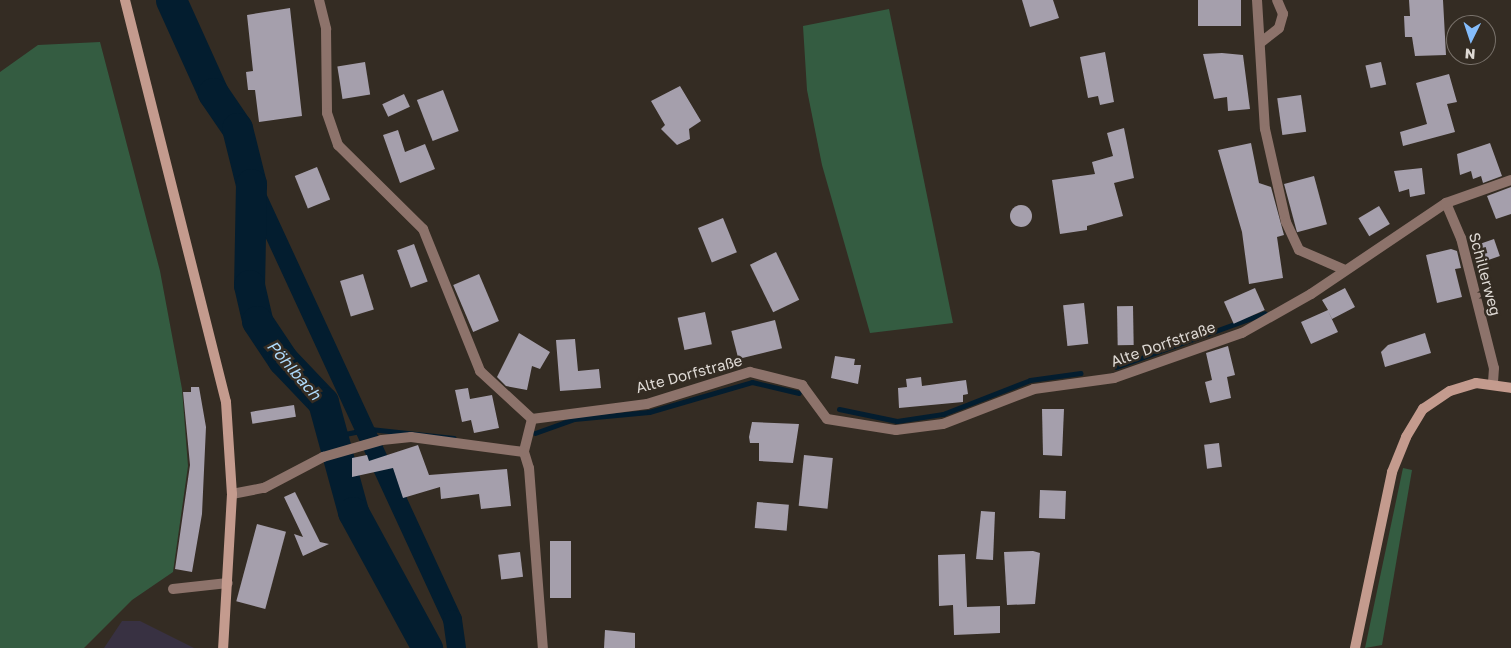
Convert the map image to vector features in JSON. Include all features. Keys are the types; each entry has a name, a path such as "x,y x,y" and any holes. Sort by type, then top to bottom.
{"main road":[{"path":"125,0 226,402 232,494 228,584 222,648"},
{"path":"1355,648 1392,472 1406,437 1423,409 1450,390 1493,383 1511,388"}],"street":[{"path":"319,0 326,30 327,113 338,145 423,229 480,371 532,419 524,452 529,468 543,648"},
{"path":"1257,0 1265,129 1286,222 1299,250 1343,269"},
{"path":"1260,43 1279,28 1283,14 1277,0"},
{"name":"Alte Dorfstraße","path":"532,419 647,404 750,372 802,384 826,419 896,430 943,424 1034,389 1114,378 1242,333 1311,294 1343,269 1446,203 1511,180"},
{"name":"Schillerweg","path":"1446,203 1461,238 1494,368 1493,383"},
{"path":"232,494 264,488 323,458 378,442 411,438 524,452"},
{"path":"173,589 228,584"}],"shaded area":[{"path":"122,621 140,621 194,648 104,648"}],"green space":[{"path":"889,9 953,323 870,333 822,165 807,90 803,26"},
{"path":"100,42 160,271 182,389 188,466 173,572 132,600 84,648 0,648 0,72 38,45"},
{"path":"1403,468 1412,470 1382,645 1365,648"}],"building":[{"path":"1022,0 1053,0 1059,18 1030,27"},
{"path":"1198,0 1241,0 1241,26 1198,26"},
{"path":"1409,0 1443,0 1446,55 1415,56 1412,37 1405,37 1404,16 1410,16"},
{"path":"290,8 302,116 259,122 255,90 248,90 246,72 253,71 247,15"},
{"path":"1105,52 1114,102 1100,105 1098,96 1088,98 1080,57"},
{"path":"1203,54 1243,55 1250,109 1228,111 1227,97 1214,99"},
{"path":"365,62 370,95 343,99 337,66"},
{"path":"1381,62 1386,84 1371,88 1365,66"},
{"path":"1449,74 1457,102 1447,104 1455,132 1403,146 1400,132 1427,124 1416,83"},
{"path":"680,86 701,121 689,129 690,139 677,145 661,129 665,125 651,101"},
{"path":"443,90 459,131 433,141 417,100"},
{"path":"404,94 410,107 388,117 382,104"},
{"path":"1301,95 1306,132 1282,135 1277,98"},
{"path":"1124,128 1134,178 1114,183 1123,216 1087,226 1087,230 1060,234 1052,180 1095,174 1092,162 1113,156 1107,133"},
{"path":"398,130 405,152 425,144 435,169 400,183 383,135"},
{"path":"1251,143 1259,183 1271,187 1284,235 1277,237 1283,278 1249,284 1242,232 1218,150"},
{"path":"1490,143 1502,176 1483,183 1481,176 1473,179 1471,171 1460,175 1457,154"},
{"path":"317,167 330,199 308,208 295,176"},
{"path":"1422,168 1425,194 1410,197 1409,189 1399,192 1394,171"},
{"path":"1314,176 1327,224 1297,232 1284,184"},
{"path":"1511,187 1511,214 1496,219 1487,196"},
{"path":"1021,205 1029,208 1032,216 1029,224 1021,227 1013,224 1010,216 1013,208"},
{"path":"1379,206 1390,224 1369,236 1358,218"},
{"path":"723,218 737,252 712,262 698,228"},
{"path":"1494,239 1500,256 1476,264 1470,247"},
{"path":"414,244 428,282 411,288 397,250"},
{"path":"1451,249 1457,251 1461,268 1455,269 1462,297 1437,303 1426,255"},
{"path":"776,252 799,300 773,312 750,265"},
{"path":"363,274 374,309 351,316 340,281"},
{"path":"479,274 499,321 473,332 453,285"},
{"path":"1255,288 1265,310 1234,324 1224,302"},
{"path":"1345,288 1355,307 1332,319 1328,311 1338,332 1311,344 1301,322 1328,310 1322,300"},
{"path":"1084,303 1088,344 1067,346 1063,305"},
{"path":"1117,306 1133,306 1134,345 1118,345"},
{"path":"705,312 712,344 684,350 678,318"},
{"path":"775,320 782,348 738,359 731,331"},
{"path":"519,333 550,352 540,369 532,366 527,390 506,386 497,377"},
{"path":"1425,333 1431,353 1385,367 1381,352 1388,345"},
{"path":"575,339 578,371 599,369 601,388 560,391 556,340"},
{"path":"1228,346 1235,375 1227,377 1231,398 1210,403 1205,382 1212,380 1206,353"},
{"path":"835,356 855,359 854,365 861,365 858,384 831,378"},
{"path":"921,377 922,386 966,380 968,394 963,395 963,402 899,408 898,388 907,387 906,379"},
{"path":"191,387 199,387 206,427 202,514 192,572 175,569 190,465 183,392 191,392"},
{"path":"468,388 470,399 492,395 499,428 474,433 471,420 462,422 455,390"},
{"path":"294,405 296,417 252,424 251,412"},
{"path":"1042,409 1064,409 1062,456 1043,455"},
{"path":"752,422 799,424 793,463 759,461 759,443 750,443 749,437"},
{"path":"1219,443 1222,467 1207,469 1204,445"},
{"path":"418,445 429,475 507,469 511,506 481,509 479,494 441,499 440,487 403,498 393,468 352,477 352,458 367,455 369,461"},
{"path":"804,455 833,458 828,509 799,506"},
{"path":"1040,490 1066,491 1065,519 1039,518"},
{"path":"295,492 320,542 329,544 303,556 294,534 303,537 284,497"},
{"path":"757,502 789,505 787,531 755,528"},
{"path":"981,511 995,512 993,560 976,559"},
{"path":"257,524 286,532 265,609 236,601"},
{"path":"550,541 571,541 571,598 550,598"},
{"path":"1033,551 1040,553 1035,604 1007,605 1004,552"},
{"path":"520,552 523,577 501,579 498,555"},
{"path":"965,554 967,607 1000,606 1000,633 954,635 953,605 939,606 938,555"},
{"path":"605,630 635,633 635,648 604,648"}],"waterway":[{"name":"Pöhlbach","path":"171,0 213,93 237,128 251,184 249,285 257,321 283,360 323,402 353,512 427,648"},
{"path":"251,184 452,619 456,648"},
{"path":"1116,367 1265,313"},
{"path":"839,409 897,421 943,414 1030,380 1081,373"},
{"path":"535,433 574,419 649,412 752,382 799,393"},
{"path":"331,437 370,429 454,438"}]}
